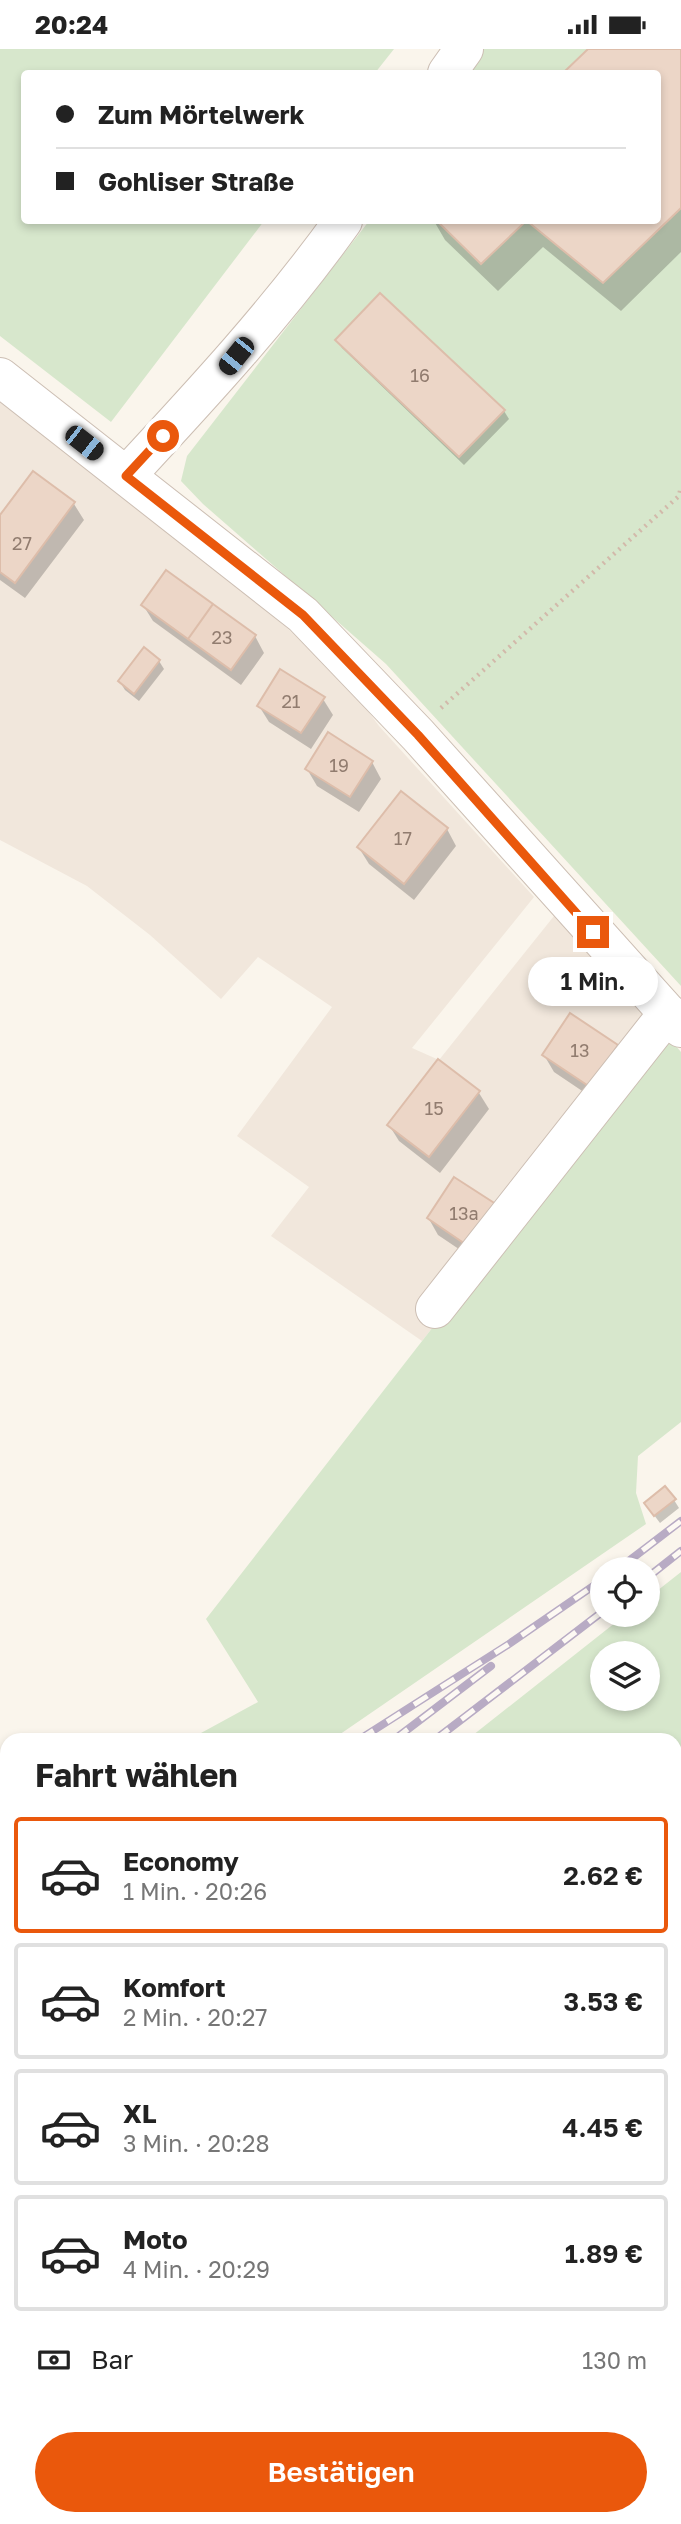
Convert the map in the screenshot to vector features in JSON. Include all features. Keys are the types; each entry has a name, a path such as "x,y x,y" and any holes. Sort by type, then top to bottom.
{"street":[{"path":"449,70 464,49"},
{"path":"126,476 220,376 316,259 341,224"},
{"path":"0,377 303,615 418,735 674,1021 435,1309"}],"path":[{"path":"418,735 437,712 679,496 681,486"}],"shaded area":[{"path":"0,395 165,526 287,628 348,684 379,726 534,897 412,1048 439,1060 554,916 663,1031 422,1341 271,1236 309,1187 237,1136 332,1007 258,957 221,999 150,935 87,886 0,840"}],"green space":[{"path":"0,49 394,49 377,70 21,70 21,224 262,224 111,422 0,336"},
{"path":"484,49 681,49 681,986 386,664 203,504 181,481 187,456 367,224 661,224 661,70 470,70"},
{"path":"663,1031 681,1052 681,1422 638,1456 636,1493 646,1524 598,1557 590,1557 590,1562 342,1733 201,1733 258,1702 206,1619"},
{"path":"681,1572 681,1733 476,1733 590,1643 590,1711 660,1711 660,1641 592,1641 610,1627 660,1627 660,1589"}],"building":[{"path":"588,49 681,49 681,208 603,283 531,224 661,224 661,70 566,70"},
{"path":"440,224 523,224 481,264"},
{"path":"380,293 505,410 459,457 335,340"},
{"path":"33,471 75,502 15,583 0,572 0,515"},
{"path":"166,570 213,604 188,639 141,605"},
{"path":"213,604 256,635 231,670 188,639"},
{"path":"144,647 160,660 134,694 118,681"},
{"path":"280,669 325,697 301,733 257,706"},
{"path":"328,732 373,761 350,797 305,769"},
{"path":"401,791 448,828 404,884 357,847"},
{"path":"570,1013 618,1045 590,1087 542,1055"},
{"path":"438,1059 480,1091 429,1157 387,1125"},
{"path":"454,1177 502,1208 474,1250 427,1218"},
{"path":"665,1486 676,1499 654,1516 644,1503"}],"railway":[{"path":"634,1557 681,1521"},
{"path":"660,1568 681,1551"},
{"path":"369,1733 509,1644 590,1588"},
{"path":"444,1733 590,1621"},
{"path":"403,1733 491,1666"}],"route":[{"path":"163,436 126,476 303,615 418,735 593,932"}]}
